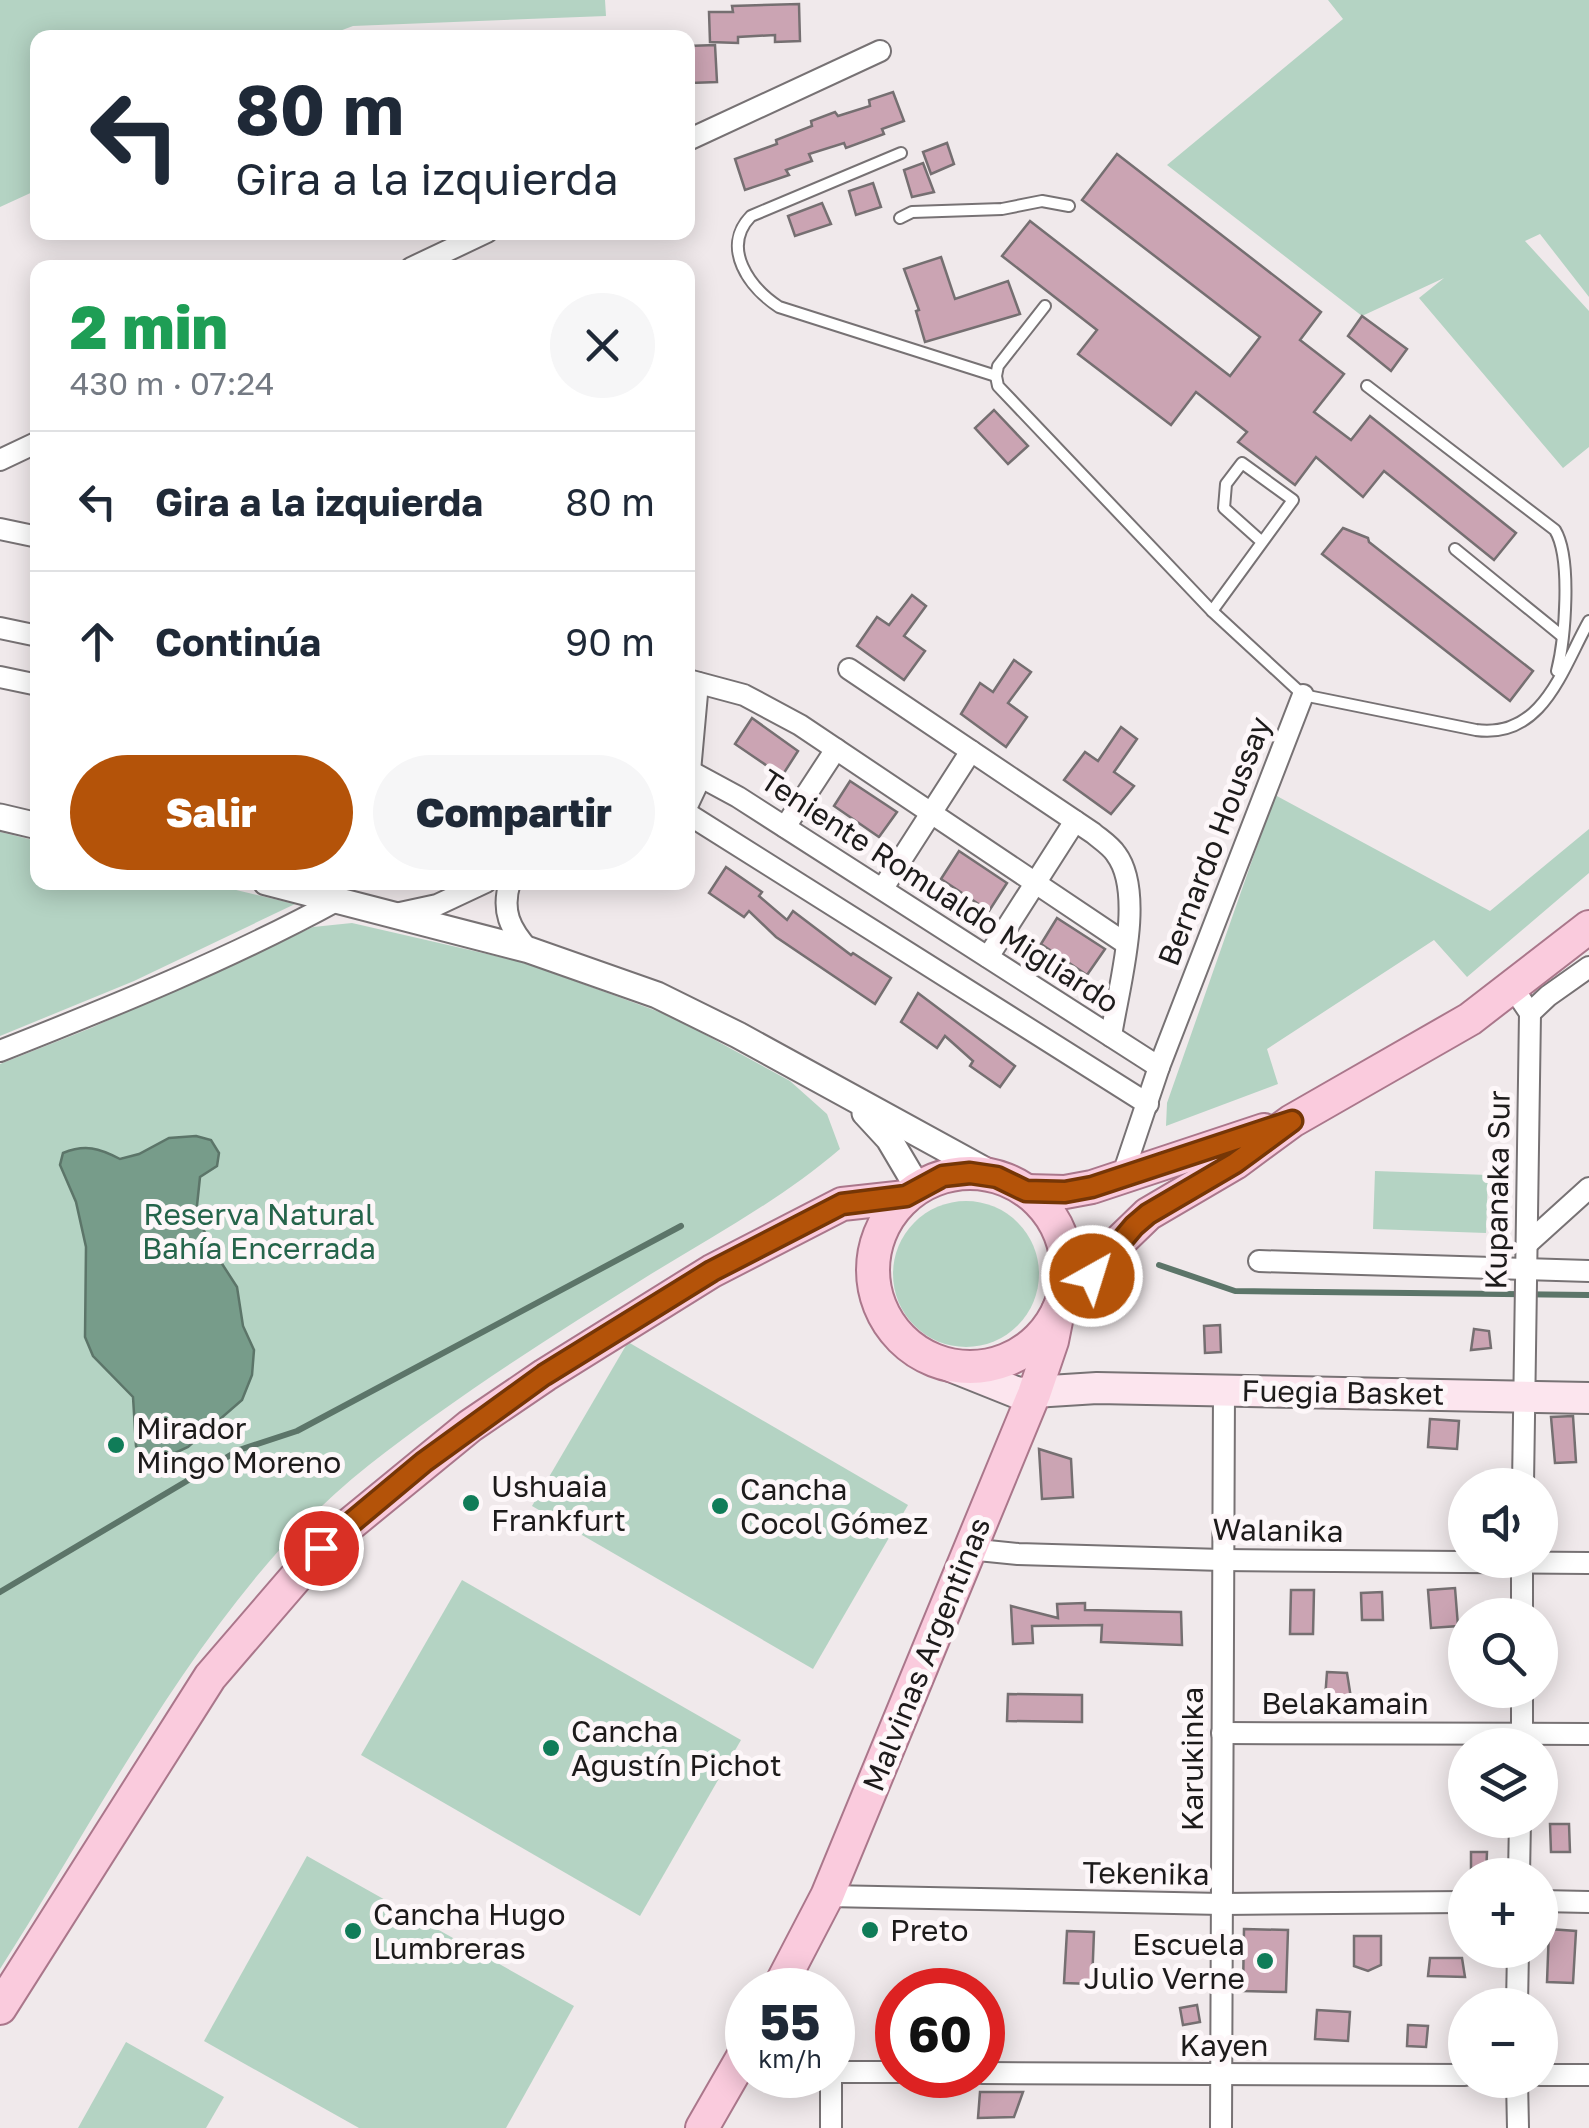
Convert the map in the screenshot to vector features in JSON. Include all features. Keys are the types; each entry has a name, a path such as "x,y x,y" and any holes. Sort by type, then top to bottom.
{"main road":[{"path":"1059,1308 1148,1214 1235,1163 1292,1121 1470,1019 1521,1001 1589,928"},
{"path":"0,2008 210,1677 321,1548 470,1426 544,1375 712,1271 842,1204 912,1192 943,1176 970,1173 1065,1192 1292,1121"},
{"path":"948,1365 974,1368 1024,1351 1044,1334 1059,1308 1066,1284 1064,1246 1049,1216 1012,1184"},
{"path":"912,1192 888,1217 877,1240 872,1267 875,1294 885,1318 901,1340 922,1356 1018,1393 1038,1382"},
{"name":"Malvinas Argentinas","path":"789,1968 827,1896 1038,1382 1059,1308"},
{"name":"Fuegia Basket","path":"1038,1382 1097,1388 1589,1398"},
{"path":"702,2128 725,2092"}],"street":[{"path":"695,137 880,51"},
{"path":"428,260 470,240"},
{"path":"0,460 30,446"},
{"path":"0,529 30,535"},
{"path":"0,628 30,634"},
{"path":"849,669 1116,852 1126,871 1130,913 1111,1036"},
{"path":"0,677 30,683"},
{"path":"695,683 744,695 772,708 1125,943"},
{"name":"Bernardo Houssay","path":"1122,1177 1159,1067 1303,695"},
{"path":"785,826 836,749"},
{"path":"883,888 971,751"},
{"name":"Teniente Romualdo Migliardo","path":"695,774 785,826 1159,1067"},
{"path":"0,817 30,824"},
{"path":"695,818 1148,1104"},
{"path":"988,957 1075,822"},
{"path":"298,890 529,950 657,995 1012,1184"},
{"path":"393,914 438,905 469,890"},
{"path":"508,890 507,919 529,950"},
{"path":"0,1051 256,942 338,900"},
{"path":"1521,1001 1548,996 1589,967"},
{"name":"Kupanaka Sur","path":"1521,1001 1527,1244 1524,1468"},
{"path":"838,1090 890,1139 912,1192"},
{"path":"1527,1244 1589,1188"},
{"path":"1259,1261 1526,1277 1589,1271"},
{"name":"Karukinka","path":"1221,2128 1224,1390"},
{"name":"Walanika","path":"968,1549 1222,1560 1448,1561"},
{"name":"Walanika","path":"1558,1562 1589,1563"},
{"name":"Belakamain","path":"1222,1733 1448,1738"},
{"name":"Belakamain","path":"1558,1736 1589,1734"},
{"name":"Tekenika","path":"827,1896 1222,1904 1448,1902"},
{"path":"1558,1901 1589,1902"},
{"name":"Kayen","path":"1005,2073 1448,2075"},
{"path":"1558,2075 1589,2075"},
{"path":"830,2128 831,2098"},
{"path":"1517,2098 1518,2128"}],"lane":[{"path":"901,152 751,216 738,237 741,264 763,296 778,307 996,376"},
{"path":"900,218 912,212 1002,208 1042,201 1068,206"},
{"path":"1045,306 1004,356 996,376 1004,394 1214,614 1303,695 1489,732 1515,727 1539,709 1589,621"},
{"path":"1367,386 1556,530 1564,558 1562,636 1552,686"},
{"path":"1206,625 1293,500 1242,464 1226,484 1224,508 1262,542"},
{"path":"1125,541 1136,532"},
{"path":"1455,549 1562,636"}],"green space":[{"path":"0,0 605,0 606,16 353,26 342,30 30,30 30,193 0,207"},
{"path":"1328,0 1589,0 1589,297 1540,234 1525,241 1589,311 1589,447 1563,468 1419,298 1444,278 1362,316 1167,165 1343,19"},
{"path":"1275,795 1490,911 1589,829 1589,873 1467,977 1434,940 1267,1049 1278,1084 1166,1126 1167,1103"},
{"path":"0,832 30,839 30,890 236,890 295,904 134,981 0,1036"},
{"name":"Reserva Natural Bahía Encerrada","path":"352,923 526,963 673,1017 790,1081 827,1114 840,1149 772,1200 472,1390 369,1465 312,1515 211,1634 122,1769 0,1969 0,1064 91,1028 313,927"},
{"path":"1375,1171 1488,1175 1486,1233 1373,1229"},
{"path":"966,1201 994,1207 1017,1223 1033,1246 1039,1274 1033,1302 1017,1325 994,1341 966,1347 938,1341 915,1325 899,1302 893,1274 899,1246 915,1223 938,1207"},
{"name":"Cancha Cocol Gómez","path":"628,1342 908,1505 813,1669 532,1506"},
{"name":"Cancha Agustín Pichot","path":"462,1580 741,1740 640,1916 361,1755"},
{"name":"Cancha Hugo Lumbreras","path":"307,1856 574,2006 506,2128 359,2128 204,2041"},
{"path":"126,2042 224,2097 206,2128 78,2128"}],"shaded area":[{"path":"196,1136 211,1140 219,1153 217,1166 200,1177 196,1215 237,1287 243,1326 254,1350 252,1375 242,1400 188,1447 160,1460 145,1460 136,1446 133,1397 93,1356 85,1337 86,1247 76,1202 60,1165 63,1153 78,1149 99,1150 120,1159 169,1138"}],"building":[{"path":"799,4 800,41 775,42 775,35 738,37 738,43 710,42 709,12 733,12 732,6"},
{"path":"715,45 717,82 695,83 695,46"},
{"path":"893,92 904,121 882,129 884,134 846,148 844,143 809,154 812,161 786,170 789,175 745,190 735,159 777,144 776,140 812,126 811,121 870,106 869,100"},
{"path":"947,143 954,164 931,174 923,152"},
{"path":"1117,154 1321,312 1300,340 1344,374 1314,412 1351,440 1370,416 1516,533 1494,560 1384,471 1363,497 1316,457 1295,485 1238,442 1247,432 1196,392 1171,425 1078,354 1097,330 1002,256 1030,221 1230,376 1260,337 1082,200"},
{"path":"923,163 934,192 912,197 904,170"},
{"path":"873,183 881,207 856,215 849,191"},
{"path":"822,203 831,224 795,236 788,216"},
{"path":"941,257 955,299 1008,281 1020,314 925,342 916,311 919,310 904,269"},
{"path":"1362,316 1407,349 1391,371 1348,336"},
{"path":"994,410 1028,446 1008,464 975,428"},
{"path":"1343,528 1368,538 1533,671 1510,701 1322,554"},
{"path":"912,595 926,606 904,636 925,651 904,680 857,646 877,617 889,625"},
{"path":"1014,660 1031,672 1008,703 1027,717 1006,747 961,714 980,683 993,692"},
{"path":"752,718 798,751 782,776 735,744"},
{"path":"1121,727 1137,739 1114,772 1134,786 1111,814 1064,780 1085,752 1098,761"},
{"path":"850,781 897,812 879,837 834,806"},
{"path":"959,851 1007,883 989,911 941,879"},
{"path":"726,867 762,892 759,896 787,920 793,911 851,955 891,978 875,1004 776,937 749,911 744,917 709,893"},
{"path":"1057,918 1105,949 1087,975 1041,944"},
{"path":"918,993 1015,1066 1000,1087 970,1066 973,1061 945,1036 937,1048 901,1022"},
{"path":"1220,1325 1221,1352 1205,1353 1204,1326"},
{"path":"1474,1329 1489,1331 1491,1348 1471,1350"},
{"path":"1573,1416 1576,1462 1555,1463 1551,1417"},
{"path":"1430,1419 1459,1421 1457,1449 1428,1447"},
{"path":"1039,1449 1071,1459 1073,1497 1042,1499"},
{"path":"1455,1588 1456,1598 1448,1598 1448,1627 1431,1628 1428,1590"},
{"path":"1291,1590 1314,1590 1313,1634 1290,1634"},
{"path":"1382,1592 1383,1620 1362,1620 1361,1593"},
{"path":"1085,1603 1085,1610 1181,1612 1182,1645 1101,1642 1102,1625 1032,1626 1033,1643 1013,1644 1011,1606 1058,1618 1057,1604"},
{"path":"1327,1672 1347,1673 1351,1698 1325,1699"},
{"path":"1008,1694 1082,1695 1082,1722 1007,1721"},
{"path":"1558,1824 1569,1824 1570,1852 1551,1852 1550,1838 1558,1838"},
{"path":"1471,1852 1487,1852 1487,1858 1471,1858"},
{"name":"Escuela Julio Verne","path":"1244,1929 1288,1930 1286,1992 1243,1991"},
{"path":"1558,1930 1576,1931 1573,1983 1547,1982 1548,1968 1558,1968"},
{"path":"1067,1931 1094,1932 1092,1984 1064,1983"},
{"path":"1354,1936 1381,1936 1381,1965 1368,1971 1354,1966"},
{"path":"1430,1958 1448,1958 1448,1968 1464,1968 1465,1977 1428,1976"},
{"path":"1197,2005 1200,2022 1183,2025 1180,2008"},
{"path":"1317,2010 1350,2012 1348,2041 1315,2039"},
{"path":"1408,2025 1428,2026 1426,2047 1407,2046"},
{"path":"1005,2092 1023,2092 1014,2117 978,2118 980,2098 1005,2098"}],"waterway":[{"path":"0,1592 239,1450 297,1431 681,1226"},
{"path":"1159,1265 1235,1291 1589,1295"}],"place":[{"name":"Mirador Mingo Moreno","path":"116,1445"},
{"name":"Ushuaia Frankfurt","path":"471,1503"},
{"name":"Cancha Cocol Gómez","path":"720,1506"},
{"name":"Cancha Agustín Pichot","path":"551,1748"},
{"name":"Preto","path":"870,1930"},
{"name":"Cancha Hugo Lumbreras","path":"353,1931"},
{"name":"Escuela Julio Verne","path":"1265,1961"}],"route":[{"path":"321,1548 400,1480 544,1375 712,1271 842,1204 906,1196 943,1176 970,1173 997,1177 1026,1191 1065,1192 1092,1187 1292,1121 1235,1163 1148,1214 1118,1242 1092,1276"}]}
